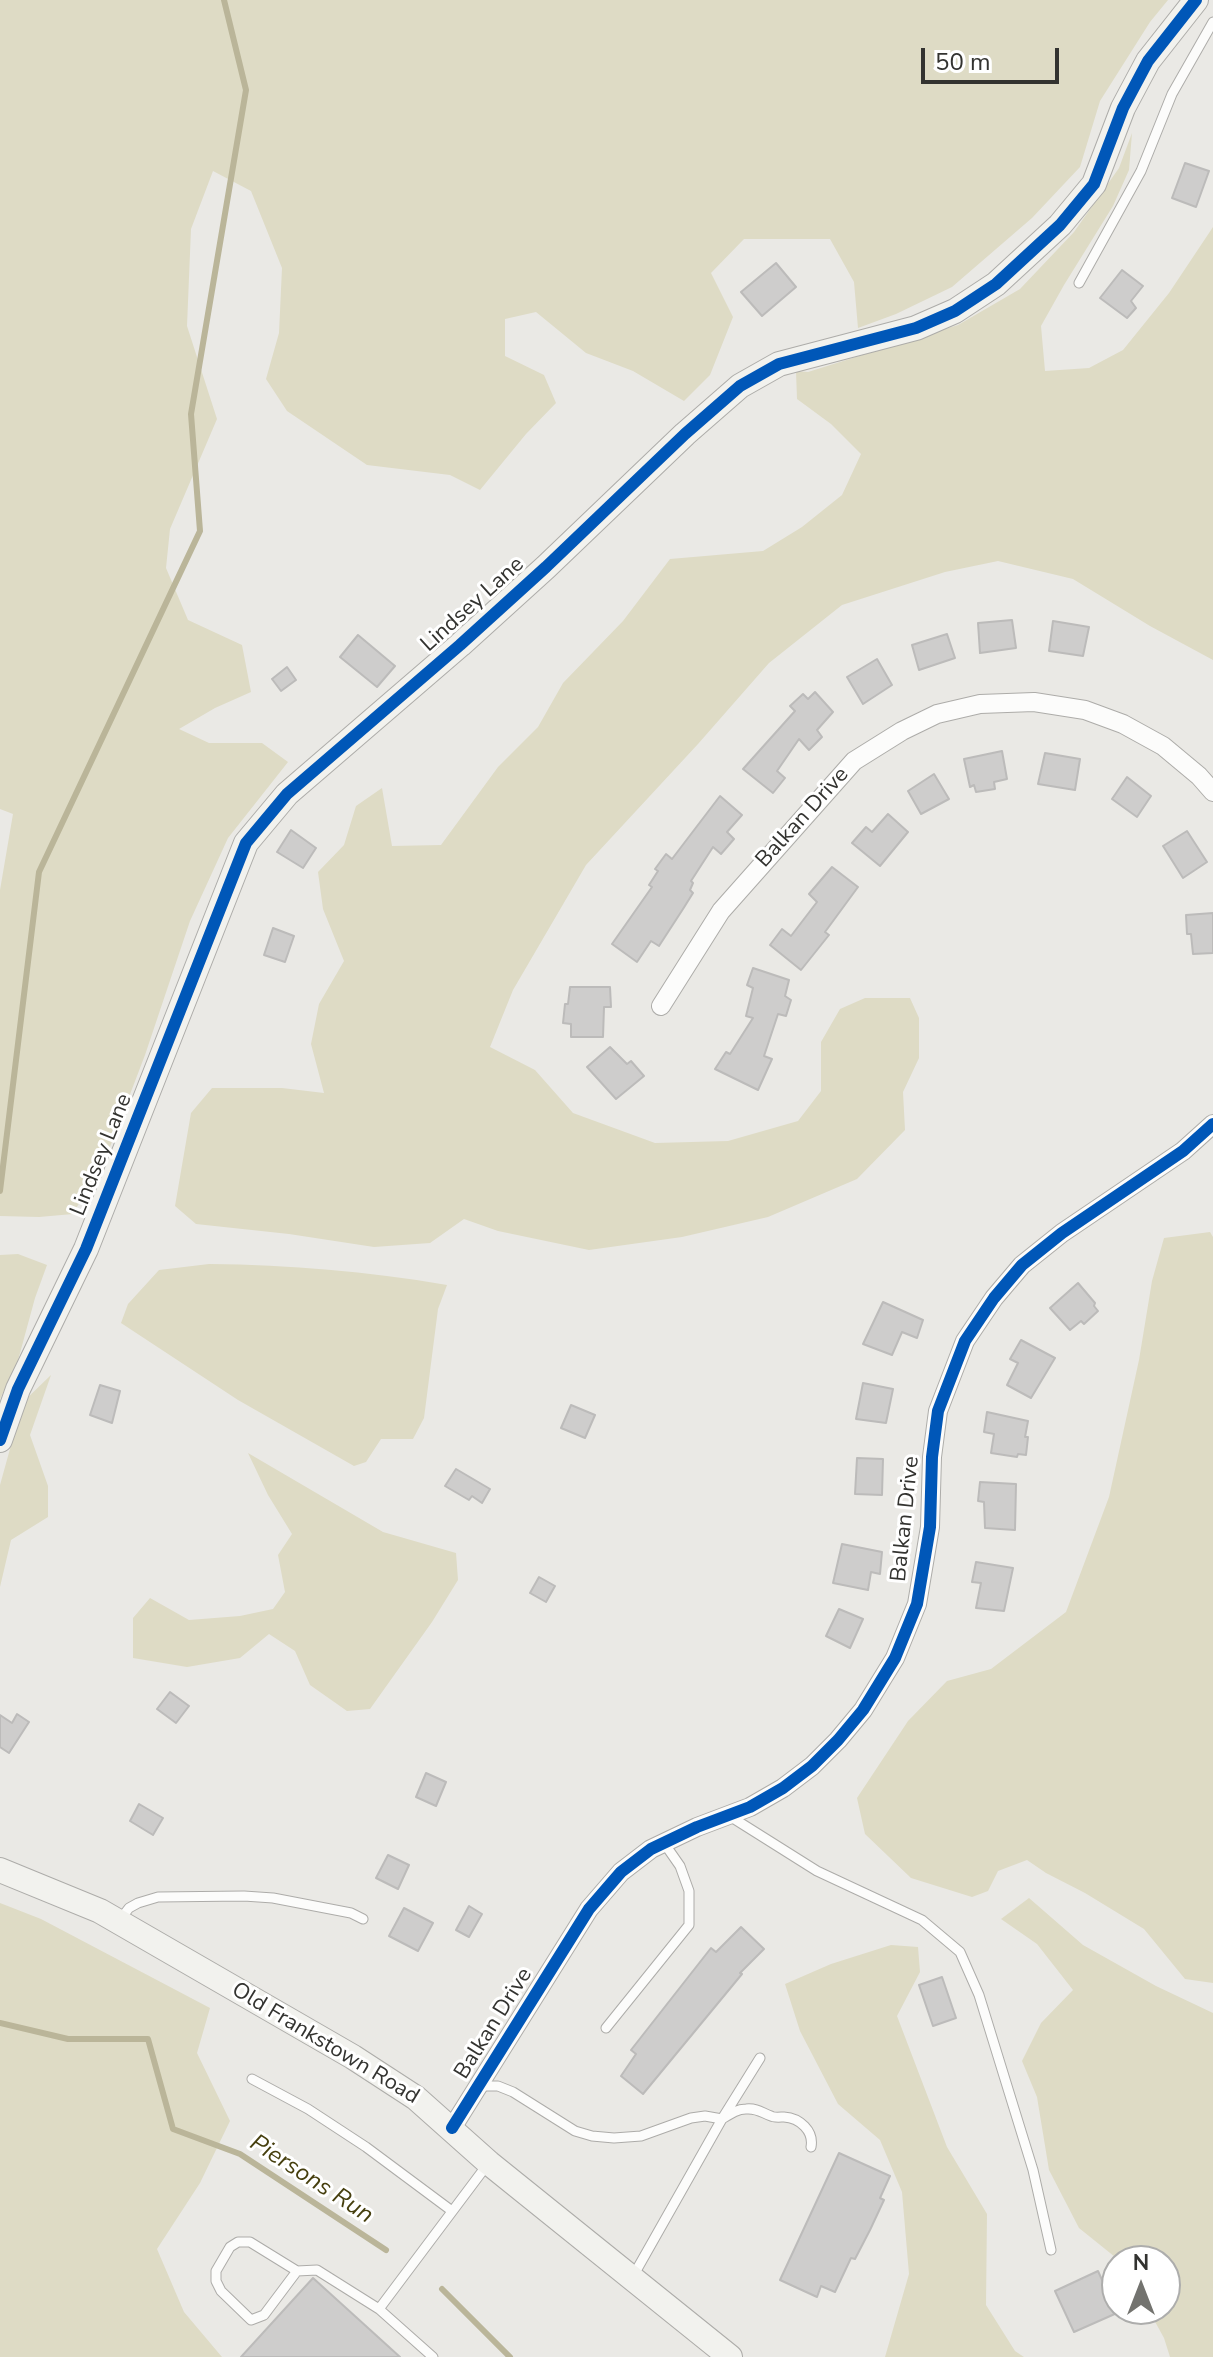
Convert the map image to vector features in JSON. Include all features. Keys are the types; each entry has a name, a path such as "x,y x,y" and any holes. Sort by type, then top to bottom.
{"street":[{"name":"Lindsey Lane","path":"0,1440 18,1389 86,1249 230,880 246,843 265,818 287,794 546,567 685,434 740,386 779,364 916,328 955,311 996,284 1060,225 1094,184 1123,108 1148,61 1196,0"},
{"name":"Balkan Drive","path":"661,1006 721,911 854,761 902,731 937,714 980,704 1034,702 1085,710 1123,724 1163,746 1213,792"},
{"name":"Balkan Drive","path":"452,2128 589,1909 621,1872 651,1849 750,1807 783,1788 812,1766 863,1710 895,1658 917,1604 930,1527 932,1457 938,1411 965,1341 994,1298 1022,1265 1062,1233 1183,1151 1213,1124"},
{"name":"Old Frankstown Road","path":"0,1870 119,1921 353,2057 416,2098 489,2163 730,2357"}],"lane":[{"path":"1079,283 1141,171 1172,94 1213,22"},
{"path":"728,1815 817,1871 922,1920 960,1952 979,1995 1033,2170 1051,2250"},
{"path":"606,2028 689,1925 689,1891 680,1866 664,1843"},
{"path":"119,1921 129,1908 158,1897 215,1896 273,1898 351,1913 363,1919"},
{"path":"632,2278 760,2058"},
{"path":"252,2079 308,2109 366,2147 452,2211"},
{"path":"478,2086 498,2086 513,2092 575,2131 592,2136 641,2136 691,2118 705,2116 722,2119 736,2110 748,2108 762,2110 772,2117 788,2117 803,2124 813,2140 811,2147"},
{"path":"379,2309 489,2163"},
{"path":"297,2271 264,2315 251,2320 221,2291 216,2281 216,2271 230,2247 238,2242 250,2242 297,2271 317,2270 379,2309 433,2357"}],"shaded area":[{"path":"0,0 1168,0 1150,22 1100,101 1080,167 1032,218 952,287 896,314 858,328 854,282 830,239 744,239 711,273 733,317 710,375 684,401 633,371 586,353 536,312 505,319 505,356 544,375 556,403 480,490 450,475 367,465 287,411 266,379 279,333 282,268 251,191 213,171 191,229 187,326 217,419 170,529 166,568 188,620 242,645 251,692 179,729 209,743 262,743 288,762 228,838 190,921 145,1055 108,1152 73,1214 39,1217 0,1216 0,890 13,814 0,809"},
{"path":"1132,133 1129,170 1113,206 1041,326 1045,371 1089,368 1123,350 1169,293 1213,227 1213,660 1073,579 998,561 945,572 842,605 769,663 586,865 513,990 490,1047 535,1070 573,1113 655,1143 728,1141 798,1121 821,1091 821,1042 840,1009 865,998 910,998 919,1018 919,1058 903,1092 905,1130 857,1179 768,1217 682,1237 589,1250 498,1231 464,1219 430,1243 374,1247 196,1224 175,1206 191,1113 212,1088 282,1088 324,1093 311,1044 319,1004 344,961 323,909 318,872 344,845 356,806 382,788 392,846 441,845 498,767 538,727 563,683 623,621 670,559 763,551 802,527 842,495 861,454 831,424 797,399 796,371 808,372 958,325 1020,289 1074,232 1119,168"},
{"path":"1210,1232 1213,1237 1213,1983 1185,1979 1144,1929 1027,1860 998,1871 988,1891 972,1897 911,1878 865,1834 857,1798 908,1721 947,1681 991,1669 1066,1612 1109,1497 1139,1360 1152,1281 1164,1238"},
{"path":"18,1254 47,1265 17,1364 0,1399 0,1255"},
{"path":"209,1264 328,1270 447,1285 438,1309 424,1418 413,1439 381,1439 366,1462 354,1466 238,1400 121,1323 128,1304 159,1270"},
{"path":"51,1375 30,1435 48,1486 48,1517 11,1540 0,1587 0,1485 23,1402"},
{"path":"248,1453 383,1532 456,1553 458,1580 370,1709 347,1711 310,1685 295,1651 269,1634 240,1658 187,1667 133,1658 133,1618 150,1598 189,1620 240,1616 273,1609 285,1592 278,1555 292,1534 268,1495"},
{"path":"1029,1898 1083,1945 1156,1986 1213,2013 1213,2357 1170,2357 1157,2325 1181,2325 1181,2245 1101,2246 1079,2228 1049,2170 1037,2097 1022,2061 1041,2023 1073,1990 1037,1944 1001,1919"},
{"path":"0,1903 41,1919 210,2008 197,2053 230,2121 200,2183 157,2249 184,2312 222,2357 0,2357"},
{"path":"891,1945 918,1947 920,1972 897,2016 947,2147 987,2214 986,2305 1015,2351 1024,2357 885,2357 909,2274 902,2192 880,2140 838,2104 800,2031 785,1984 831,1964"}],"building":[{"path":"1185,163 1209,171 1196,207 1172,198"},
{"path":"776,263 796,287 762,316 741,292"},
{"path":"1122,270 1143,286 1131,301 1136,308 1127,318 1100,298"},
{"path":"1012,620 1016,648 980,653 978,623"},
{"path":"1053,621 1089,627 1083,656 1049,651"},
{"path":"947,634 955,658 919,670 912,645"},
{"path":"358,635 395,666 377,687 340,657"},
{"path":"877,659 892,685 863,704 847,677"},
{"path":"287,667 296,680 281,691 272,679"},
{"path":"815,692 833,712 817,730 822,737 809,750 799,739 777,771 785,778 773,793 743,769 795,711 790,706 803,694 808,699"},
{"path":"1002,751 1007,779 994,782 995,789 976,792 974,785 970,787 964,759"},
{"path":"1045,753 1080,759 1075,790 1038,784"},
{"path":"934,774 949,799 921,814 908,791"},
{"path":"1127,777 1151,796 1137,817 1112,799"},
{"path":"720,796 742,815 727,832 734,839 721,854 713,847 691,881 690,890 693,893 659,946 651,941 637,962 612,944 652,887 649,885 658,871 655,869 666,854 672,859"},
{"path":"888,814 908,832 880,866 852,843 866,827 872,832"},
{"path":"291,830 316,848 303,868 277,852"},
{"path":"1187,831 1207,862 1183,878 1163,846"},
{"path":"832,867 858,887 825,932 829,935 801,970 770,945 782,929 791,936 817,902 809,894"},
{"path":"1213,913 1213,953 1193,954 1186,915"},
{"path":"273,928 294,936 285,962 264,955"},
{"path":"753,968 789,980 785,996 791,1000 786,1016 778,1014 764,1056 772,1059 758,1090 715,1069 726,1052 730,1054 753,1018 746,1016 753,988 747,985"},
{"path":"570,987 610,987 611,1007 604,1007 603,1037 571,1037 571,1024 563,1023"},
{"path":"610,1047 627,1064 631,1061 644,1076 616,1099 587,1067"},
{"path":"1078,1283 1098,1311 1084,1324 1081,1321 1070,1330 1050,1308"},
{"path":"883,1302 923,1320 917,1338 902,1332 892,1355 863,1344"},
{"path":"1021,1340 1055,1358 1031,1398 1007,1385 1018,1363 1010,1359"},
{"path":"863,1383 893,1389 886,1423 856,1419"},
{"path":"100,1385 120,1391 112,1423 90,1415"},
{"path":"571,1405 595,1415 585,1438 561,1428"},
{"path":"987,1412 1028,1421 1026,1455 1018,1454 1017,1457 991,1453 994,1434 984,1432"},
{"path":"857,1458 883,1459 882,1495 855,1494"},
{"path":"456,1469 490,1489 482,1503 472,1496 469,1500 445,1486"},
{"path":"980,1482 1016,1484 1015,1530 985,1528 984,1502 978,1501"},
{"path":"842,1544 882,1552 880,1574 871,1572 868,1590 833,1583"},
{"path":"976,1562 1013,1568 1004,1611 976,1608 981,1583 972,1582"},
{"path":"539,1577 555,1586 546,1602 530,1593"},
{"path":"839,1609 863,1619 850,1648 826,1636"},
{"path":"170,1692 189,1706 176,1723 157,1709"},
{"path":"17,1714 29,1722 9,1753 0,1747 0,1715 12,1723"},
{"path":"426,1773 446,1782 436,1806 416,1797"},
{"path":"139,1804 163,1818 153,1835 130,1821"},
{"path":"388,1855 409,1865 398,1889 376,1878"},
{"path":"469,1906 482,1914 469,1937 456,1930"},
{"path":"404,1908 433,1923 418,1951 389,1936"},
{"path":"741,1927 764,1949 740,1973 643,2094 621,2076 636,2054 631,2050 711,1948 716,1952"},
{"path":"942,1977 956,2018 933,2026 919,1985"},
{"path":"839,2153 890,2176 880,2198 884,2200 855,2259 851,2258 835,2292 821,2286 817,2297 780,2280"},
{"path":"1098,2271 1101,2278 1101,2320 1074,2332 1055,2291"},
{"path":"313,2278 400,2357 241,2357"}],"waterway":[{"path":"0,1191 39,872 200,531 191,414 246,90 224,0"},
{"name":"Piersons Run","path":"0,2023 68,2039 148,2039 173,2129 240,2154 386,2250"},
{"name":"Piersons Run","path":"442,2289 510,2357"}],"cycle path":[{"path":"0,1440 18,1389 86,1249 246,843 287,794 460,645 740,386 779,364 916,328 955,311 996,284 1060,225 1094,184 1123,108 1148,61 1196,0"},
{"path":"452,2128 589,1909 621,1872 651,1849 750,1807 783,1788 812,1766 863,1710 895,1658 917,1604 930,1527 932,1457 938,1411 965,1341 994,1298 1022,1265 1062,1233 1183,1151 1213,1124"}]}
